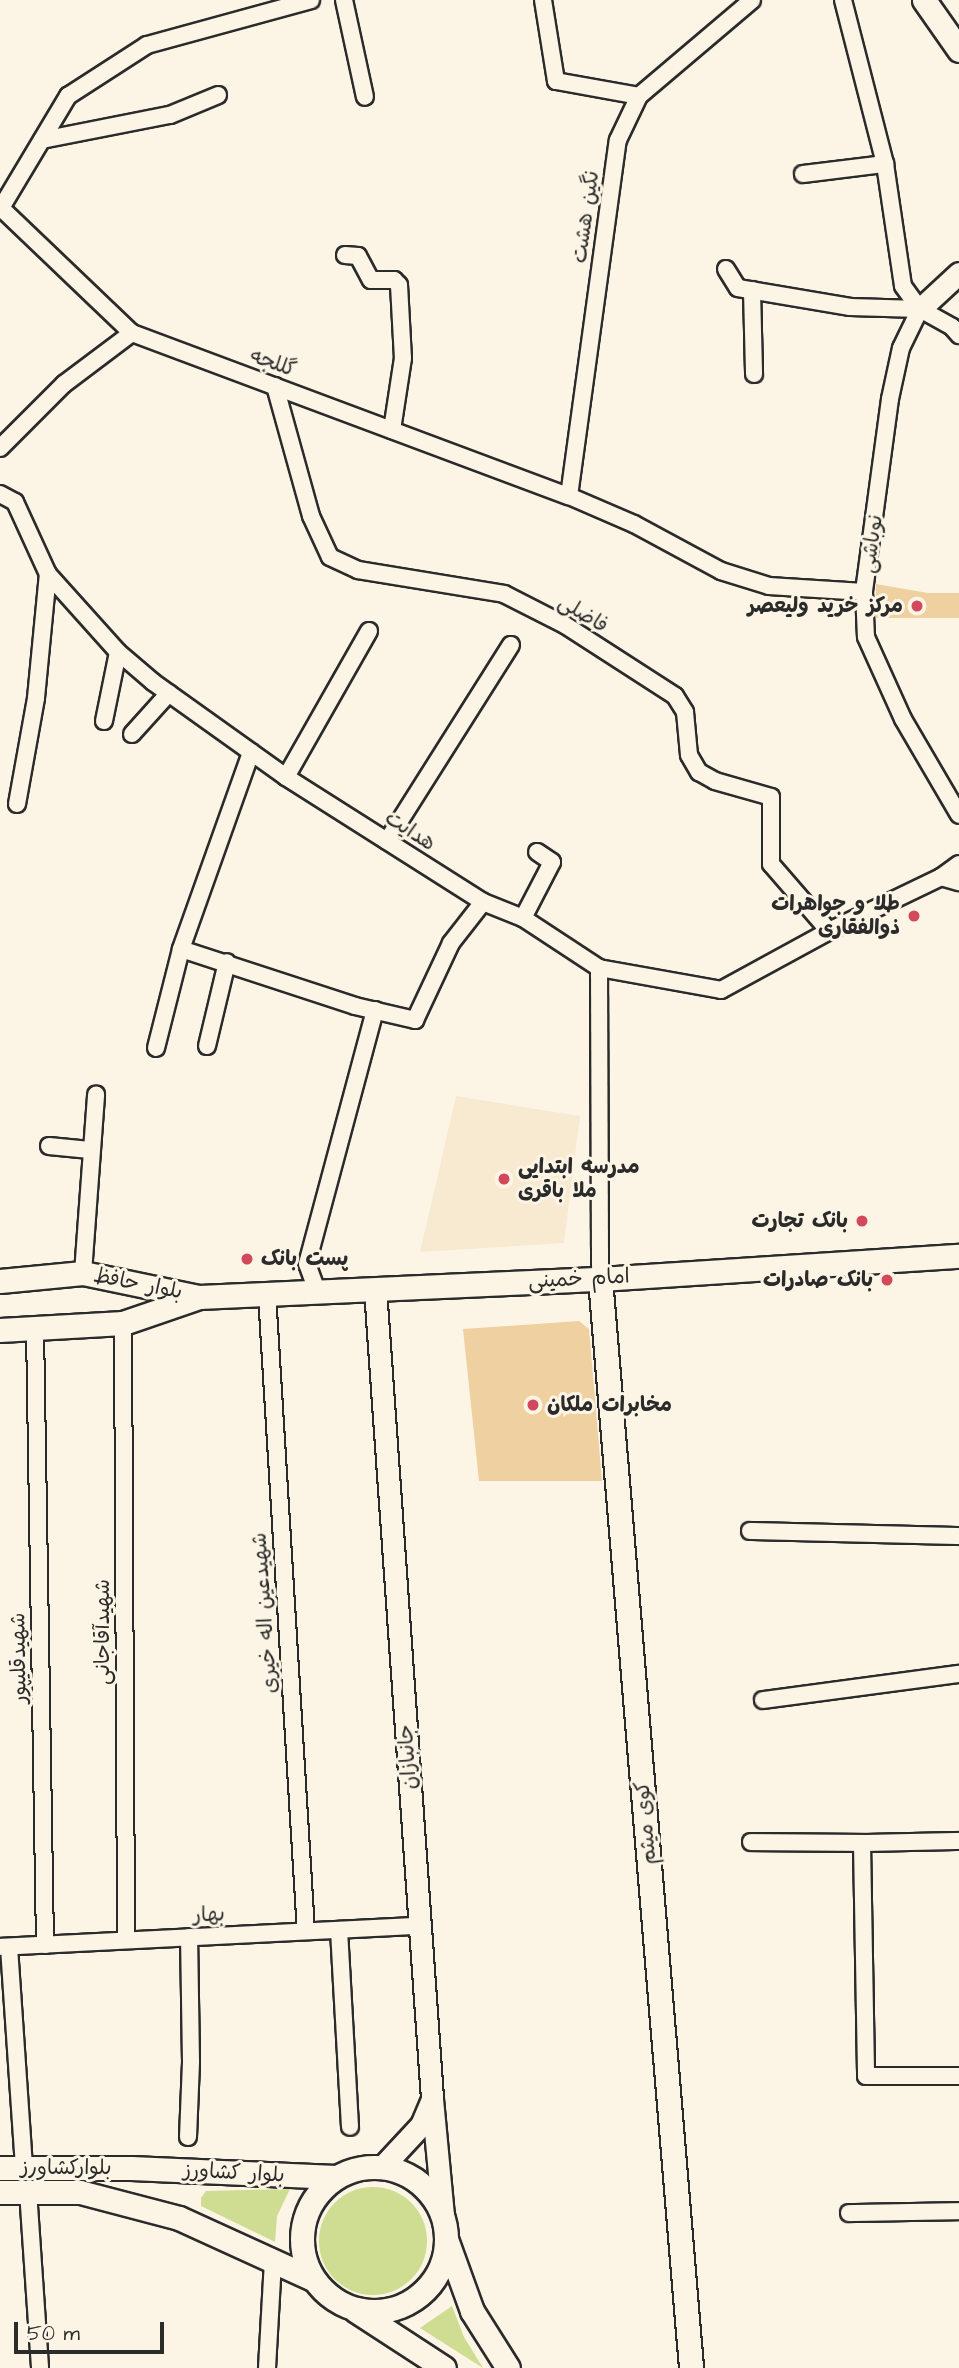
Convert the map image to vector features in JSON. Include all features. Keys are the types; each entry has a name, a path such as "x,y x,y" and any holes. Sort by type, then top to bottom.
{"main road":[{"path":"924,0 959,50"},
{"name":"امام خمینی","path":"199,1297 600,1279 959,1256"},
{"name":"بلوار حافظ","path":"0,1281 83,1273 199,1297"},
{"name":"کوی میثم","path":"600,1279 691,2368"},
{"name":"بلوار حافظ","path":"0,1330 123,1323 199,1297"},
{"path":"444,2368 353,2308 330,2297 313,2279 304,2258 304,2224 319,2192 337,2177 358,2169 382,2167 403,2174 422,2186 436,2204 472,2311 508,2368"},
{"name":"بلوارکشاورز","path":"0,2168 131,2168"},
{"name":"بلوار کشاورز","path":"131,2168 337,2177"},
{"name":"بلوارکشاورز","path":"0,2192 80,2192 179,2218 313,2279"},
{"path":"353,2308 375,2312 397,2308 417,2297 433,2281 442,2260 445,2231"}],"street":[{"path":"1,208 68,96 147,45 312,0"},
{"path":"344,0 365,97"},
{"path":"543,0 556,81 639,96"},
{"name":"نگین هشت","path":"569,496 618,140 639,96 752,0"},
{"path":"844,0 885,164 903,286 920,309 952,327 959,335"},
{"path":"42,140 170,115 218,96"},
{"path":"803,174 885,164"},
{"name":"گللجه","path":"1,208 132,333 569,496 634,524 721,571 769,586 864,592"},
{"path":"345,255 358,256 370,280 394,280 399,285 403,358 392,430"},
{"path":"726,269 738,288 850,307 920,309"},
{"name":"نوباشی","path":"959,273 920,309 901,348 890,398 864,592 866,637 903,719 959,815"},
{"path":"752,290 754,374"},
{"path":"0,448 64,384 132,333"},
{"name":"فاضلی","path":"275,386 311,516 330,557 358,570 503,594 565,625 674,696 685,712 689,755 699,772 715,781 771,797 771,864 829,931"},
{"name":"هدایت","path":"0,494 15,502 48,573 118,652 169,693 286,777 483,902 523,918 599,968"},
{"path":"17,804 36,698 48,573"},
{"path":"286,777 369,631"},
{"path":"387,841 511,645"},
{"path":"104,721 118,652"},
{"path":"132,734 169,693"},
{"path":"156,1048 181,949 251,752"},
{"path":"523,918 552,862 537,852"},
{"path":"600,1279 599,968 721,990 829,931 942,877 959,864"},
{"path":"942,877 959,882"},
{"path":"181,949 415,1020 451,943 483,902"},
{"path":"207,1046 227,962"},
{"path":"317,1291 307,1264 375,1010"},
{"path":"83,1273 96,1094"},
{"path":"49,1146 90,1150"},
{"name":"جانبازان","path":"375,1289 419,1926 445,2231"},
{"name":"شهیدعین اله خیری","path":"267,1294 306,1931"},
{"name":"شهیدآقاجانی","path":"123,1323 126,1940"},
{"name":"شهیدقلیپور","path":"35,1328 45,1945"},
{"path":"750,1531 959,1536"},
{"path":"763,1700 959,1674"},
{"path":"751,1842 959,1841"},
{"path":"862,1843 866,2076 959,2077"},
{"name":"بهار","path":"4,1947 419,1926"},
{"path":"340,1930 350,2127"},
{"path":"188,2137 191,2061 189,1937"},
{"path":"4,1947 24,2167"},
{"path":"382,2167 421,2124 432,2099"},
{"path":"28,2191 40,2368"},
{"path":"849,2213 959,2211"},
{"path":"267,2368 272,2260"}],"shaded area":[{"name":"مدرسه ابتدایی ملا باقری","path":"456,1096 580,1116 564,1243 420,1252"}],"green space":[{"path":"373,2187 394,2191 411,2203 423,2220 427,2241 423,2262 411,2279 394,2291 373,2295 352,2291 335,2279 323,2262 319,2241 323,2220 335,2203 352,2191"},
{"path":"290,2189 277,2216 275,2242 201,2206 201,2198 206,2191"},
{"path":"452,2306 464,2337 483,2368 420,2328"}],"building":[{"name":"مرکز خرید ولیعصر","path":"876,584 928,593 959,593 959,618 876,618"},
{"name":"مخابرات ملکان","path":"579,1321 589,1329 602,1481 479,1481 463,1329"}],"place":[{"name":"مرکز خرید ولیعصر","path":"917,606"},
{"name":"طلا و جواهرات ذوالفقاری","path":"914,916"},
{"name":"مدرسه ابتدایی ملا باقری","path":"504,1179"},
{"name":"بانک تجارت","path":"862,1221"},
{"name":"پست بانک","path":"247,1259"},
{"name":"بانک صادرات","path":"887,1280"},
{"name":"مخابرات ملکان","path":"533,1405"}]}
